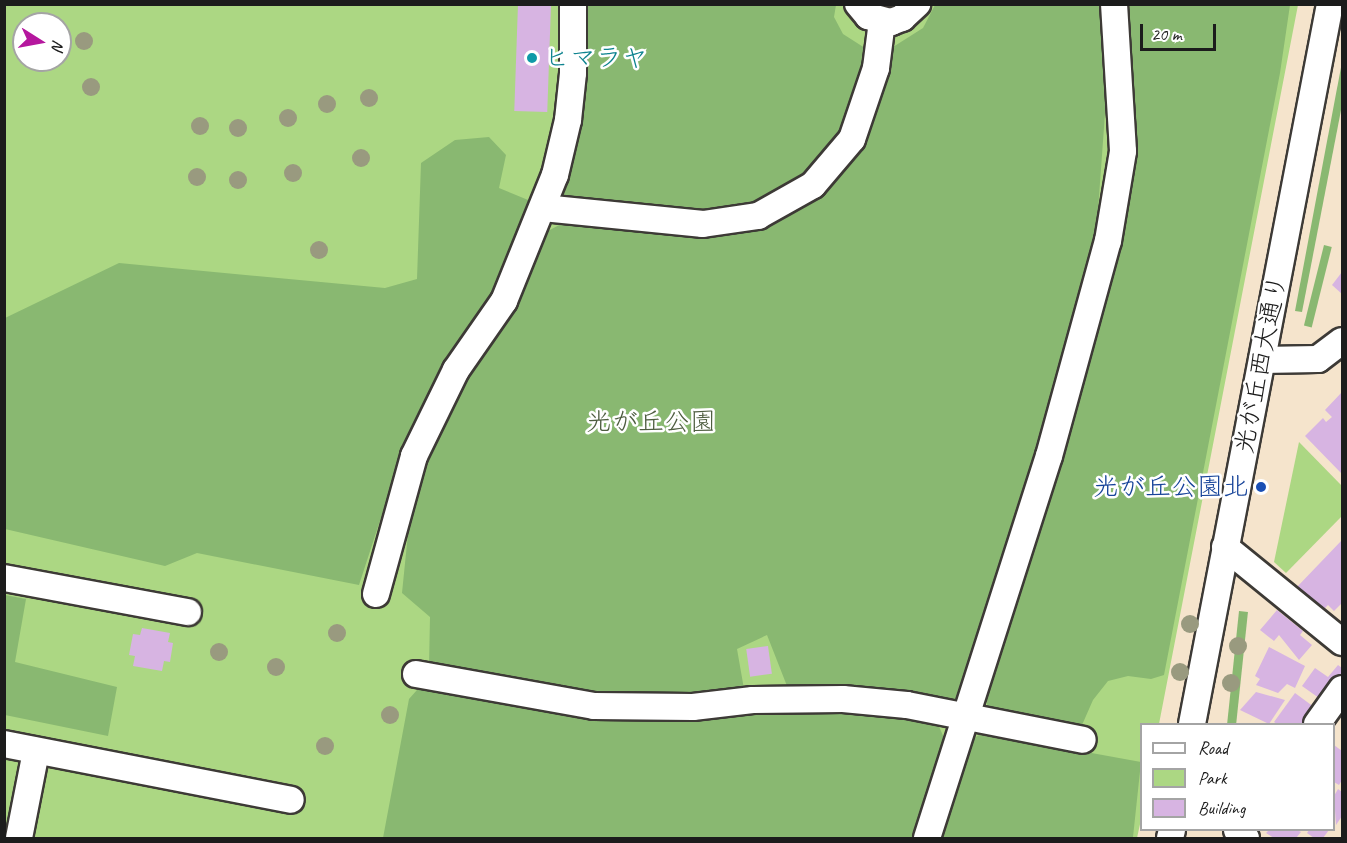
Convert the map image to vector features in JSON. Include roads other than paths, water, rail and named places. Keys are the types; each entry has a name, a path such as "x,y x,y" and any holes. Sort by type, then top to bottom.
{"street":[{"path":"376,594 414,456 456,370 504,301 543,207 568,120 573,73 573,4"},
{"path":"858,4 868,16 882,21 902,18 917,4"},
{"path":"927,838 1049,456 1108,241 1123,151 1114,4"},
{"name":"光が丘西大通り","path":"1192,723 1330,4"},
{"path":"543,207 703,224 758,216 813,184 852,139 876,68 882,21"},
{"path":"1262,360 1318,359 1342,340"},
{"path":"1225,547 1342,642"},
{"path":"4,578 188,612"},
{"path":"416,674 594,706 693,707 753,700 843,699 907,705 1083,740"},
{"path":"1318,723 1342,689"},
{"path":"4,744 291,800"},
{"path":"19,838 36,750"}],"place":[{"name":"ヒマラヤ","path":"532,58"},
{"name":"光が丘公園北","path":"1261,487"}],"park label":[{"name":"光が丘公園","path":"651,422"}]}
